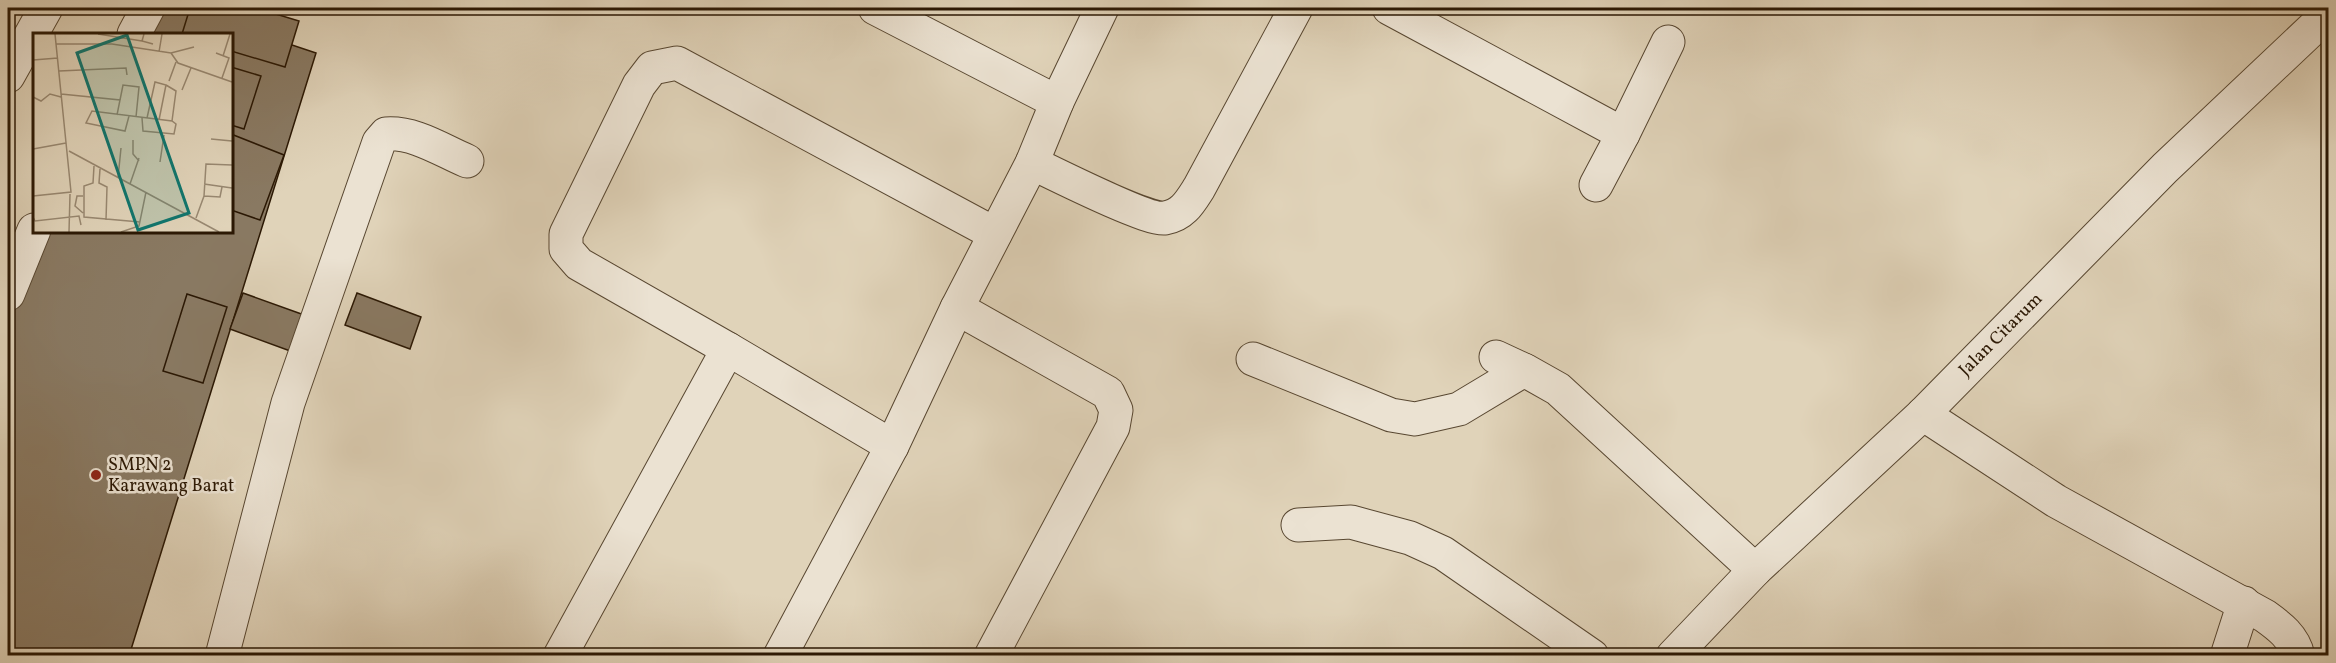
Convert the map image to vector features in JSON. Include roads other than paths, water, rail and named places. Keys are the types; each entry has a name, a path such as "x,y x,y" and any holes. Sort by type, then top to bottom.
{"street":[{"path":"8,76 46,8"},
{"path":"135,33 148,8"},
{"path":"875,8 1057,102"},
{"path":"780,656 892,446 957,308 1032,163 1057,102 1102,8"},
{"path":"1032,163 1135,211 1164,219 1186,209 1296,8"},
{"path":"1389,8 1623,135"},
{"name":"Jalan Citarum","path":"1673,656 1755,570 1923,414 2165,168 2328,14"},
{"path":"1596,185 1668,42"},
{"path":"892,446 579,264 566,249 566,234 639,85 652,68 676,63 995,234"},
{"path":"222,656 288,404 379,142 386,134 397,133 417,138 466,161"},
{"path":"8,294 33,232"},
{"path":"957,308 1108,393 1116,410 1113,427 991,656"},
{"path":"560,656 728,349"},
{"path":"1253,359 1391,415 1415,419 1459,409 1510,363 1558,389 1755,570"},
{"path":"1923,414 2056,501 2244,603 2285,631 2298,656"},
{"path":"1298,525 1351,522 1410,538 1443,553 1592,656"},
{"path":"2227,656 2244,603"}],"place":[{"name":"SMPN 2 Karawang Barat","path":"96,475"}]}
